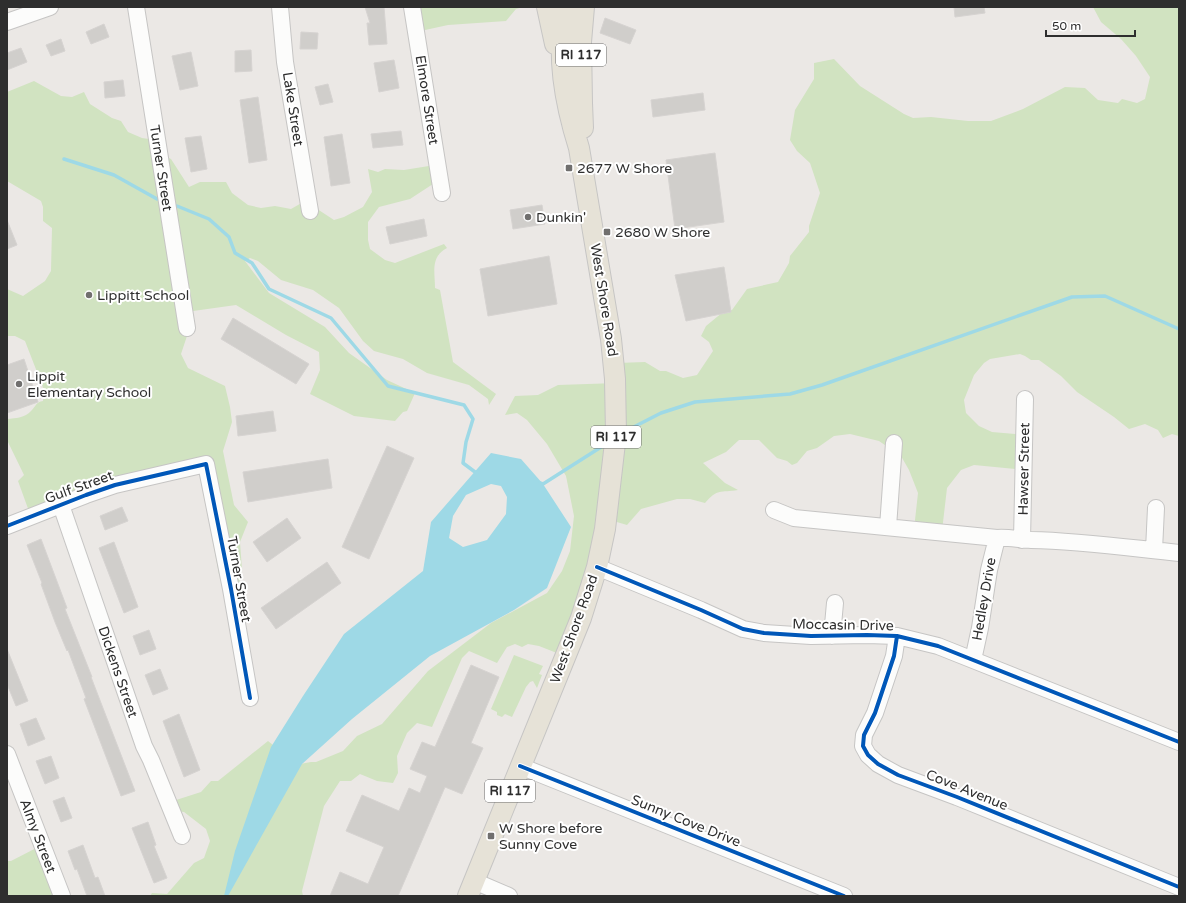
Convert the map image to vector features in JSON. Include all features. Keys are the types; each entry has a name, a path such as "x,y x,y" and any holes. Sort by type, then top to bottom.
{"main road":[{"path":"547,7 563,77"},
{"name":"West Shore Road","path":"471,889 573,639 597,567 605,529 616,434 616,399 611,339 579,148 571,122 563,77 561,45 565,7"},
{"name":"West Shore Road","path":"584,7 581,42 582,103 584,120 584,182"}],"street":[{"path":"7,22 50,7"},
{"name":"Turner Street","path":"136,7 188,328"},
{"name":"Lake Street","path":"280,7 285,62 310,212"},
{"name":"Elmore Street","path":"412,7 442,193"},
{"name":"Hawser Street","path":"1022,540 1025,399"},
{"path":"888,527 894,443"},
{"name":"Turner Street","path":"206,464 231,589 250,698"},
{"name":"Gulf Street","path":"7,526 115,485 206,464"},
{"name":"Dickens Street","path":"61,505 144,746 182,836"},
{"path":"1154,550 1156,508"},
{"path":"774,510 794,518 997,538 1007,537 1022,540 1067,541 1179,553"},
{"name":"Hedley Drive","path":"973,660 980,628 988,570 997,538"},
{"name":"Moccasin Drive","path":"597,567 743,629 764,633 811,636 897,636 938,646 1179,742"},
{"path":"832,636 835,603"},
{"name":"Cove Avenue","path":"897,636 894,656 875,713 864,735 863,746 868,755 878,764 898,775 957,797 1179,888"},
{"name":"Almy Street","path":"7,754 62,896"},
{"name":"Sunny Cove Drive","path":"520,766 844,896"},
{"path":"1176,896 1179,888"},
{"path":"471,889 509,896"}],"green space":[{"path":"411,7 523,7 516,9 506,21 448,25 416,32"},
{"path":"1093,7 1179,7 1179,436 1172,434 1163,438 1158,430 1145,424 1129,429 1077,392 1061,376 1039,360 1031,360 1020,354 990,359 984,363 974,375 964,400 966,413 979,426 992,432 1027,435 1027,470 974,465 961,470 947,488 942,531 914,529 918,493 909,470 901,456 879,441 850,434 834,436 817,448 807,451 797,463 792,465 787,461 777,458 759,440 739,440 726,452 703,463 725,483 738,490 716,493 705,503 690,499 677,499 641,509 627,525 610,520 567,657 539,646 528,644 522,647 515,644 507,647 497,663 469,651 462,658 432,727 417,723 407,733 397,756 398,773 393,783 377,781 360,774 351,781 340,781 324,806 302,891 303,896 150,896 152,893 167,894 194,863 204,858 210,841 206,829 184,812 175,811 173,801 201,792 211,781 218,781 268,741 278,749 289,766 316,762 343,751 357,736 382,724 428,671 491,623 547,593 562,571 570,551 574,516 566,476 547,444 527,420 517,413 505,415 515,396 538,395 558,385 617,383 617,363 645,362 660,371 666,371 683,378 697,375 713,351 709,342 701,336 706,326 723,312 732,310 747,289 778,282 789,263 790,256 809,232 809,226 820,193 810,163 797,151 790,140 795,110 814,79 814,63 834,59 860,86 904,114 913,118 931,117 968,121 991,121 1023,109 1065,87 1085,88 1098,100 1118,103 1122,99 1137,103 1145,99 1150,77 1136,56 1121,39 1101,22"},
{"path":"34,81 61,96 72,97 84,92 90,104 112,118 121,121 128,132 142,138 156,140 159,153 171,159 189,187 200,182 226,182 232,193 248,205 261,208 275,206 291,209 305,201 334,220 344,217 363,207 372,192 368,169 378,172 385,169 404,170 435,165 436,182 410,199 379,207 368,222 368,240 370,249 385,260 395,263 444,244 447,248 438,256 436,260 434,271 435,288 440,290 453,362 496,394 489,405 488,399 469,385 427,373 403,359 374,351 363,341 339,308 313,290 281,280 258,261 250,258 245,261 269,293 325,327 349,353 387,380 415,393 407,411 403,412 395,421 354,416 310,394 320,370 319,352 286,335 236,305 186,312 189,330 181,354 188,368 225,386 230,407 232,422 223,451 234,505 248,522 240,542 242,570 238,588 219,574 199,468 30,514 18,481 24,475 7,440 7,419 20,417 29,413 37,403 43,401 44,390 25,341 15,336 7,336 7,289 23,296 45,281 51,271 52,228 43,221 43,207 41,201 7,181 7,92"},
{"path":"514,655 543,666 539,674 542,675 537,688 533,681 526,687 512,717 505,714 502,717 497,715 497,712 491,709"},
{"path":"44,844 64,896 7,896 7,861 11,861"}],"water":[{"path":"491,453 521,459 543,484 571,527 547,588 514,610 430,656 352,719 302,764 228,896 224,896 235,851 271,747 344,634 423,571 431,522","holes":["491,484 501,486 507,497 506,514 487,540 463,547 449,538 453,516 466,495"]}],"building":[{"path":"365,7 384,7 387,44 369,45 367,23 370,23"},
{"path":"954,7 984,7 985,13 955,17"},
{"path":"605,18 636,30 630,44 600,33"},
{"path":"104,24 109,37 91,44 86,32"},
{"path":"301,32 318,33 317,49 300,49"},
{"path":"61,39 65,51 51,56 46,45"},
{"path":"21,48 27,62 7,70 7,53"},
{"path":"251,50 252,71 235,72 235,51"},
{"path":"191,52 198,86 180,90 172,56"},
{"path":"394,60 399,88 379,92 374,63"},
{"path":"123,80 125,96 105,98 104,82"},
{"path":"328,84 333,102 320,105 315,87"},
{"path":"703,93 705,110 653,117 651,100"},
{"path":"258,97 267,160 249,163 240,100"},
{"path":"401,131 403,145 373,148 371,134"},
{"path":"342,134 350,183 331,186 324,137"},
{"path":"201,136 207,169 191,172 185,138"},
{"path":"715,153 724,222 675,229 666,160"},
{"name":"Dunkin'","path":"542,205 545,224 513,229 510,210"},
{"path":"424,219 427,236 390,244 386,227"},
{"path":"7,220 17,245 7,249"},
{"path":"549,256 557,304 488,316 480,269"},
{"path":"724,267 731,312 686,321 675,275"},
{"path":"233,318 309,364 296,384 221,339"},
{"name":"Lippit Elementary School","path":"24,359 38,402 7,413 7,365"},
{"path":"273,411 276,431 238,436 236,416"},
{"path":"387,446 414,458 369,559 342,547"},
{"path":"328,459 332,488 248,502 243,472"},
{"path":"122,507 128,521 105,530 100,516"},
{"path":"287,518 301,538 267,562 253,542"},
{"path":"41,539 67,608 65,609 135,791 121,796 84,699 86,698 68,650 67,651 55,622 27,545"},
{"path":"114,542 138,607 124,613 99,548"},
{"path":"327,562 341,583 276,629 261,608"},
{"path":"149,630 156,649 140,655 133,636"},
{"path":"7,649 28,701 16,706 7,684"},
{"path":"471,665 499,677 471,743 483,748 462,794 445,787 398,896 330,896 340,872 368,884 384,847 346,831 362,795 399,811 409,788 420,793 427,776 410,769 422,742 435,747"},
{"path":"160,669 168,689 153,695 145,675"},
{"path":"179,714 200,770 184,777 163,721"},
{"path":"36,718 45,739 28,746 20,724"},
{"path":"51,756 59,778 45,784 36,761"},
{"path":"64,797 72,818 61,822 53,801"},
{"path":"148,822 156,845 154,846 167,878 154,883 132,828"},
{"path":"83,845 95,878 98,877 105,896 87,896 77,869 75,870 68,851"}],"waterway":[{"path":"64,159 114,175 157,199"},
{"path":"177,206 209,219 229,237 235,253 252,263 269,289 331,318 388,386 464,405 473,419 466,442 463,463 475,472 478,472"},
{"path":"622,433 661,413 695,402 790,394 822,385 1072,297 1105,296 1179,329"},
{"path":"540,483 543,484 609,442"}],"cycle path":[{"path":"7,526 115,485 206,464 231,589 250,698"},
{"path":"597,567 743,629 764,633 811,636 897,636 938,646 1179,742"},
{"path":"897,636 894,656 875,713 864,735 863,746 868,755 878,764 898,775 957,797 1179,887"},
{"path":"520,766 844,896"}],"place":[{"name":"2677 W Shore","path":"569,168"},
{"name":"Dunkin'","path":"528,217"},
{"name":"2680 W Shore","path":"607,232"},
{"name":"Lippitt School","path":"89,295"},
{"name":"Lippit Elementary School","path":"19,384"},
{"name":"W Shore before Sunny Cove","path":"491,836"}]}
